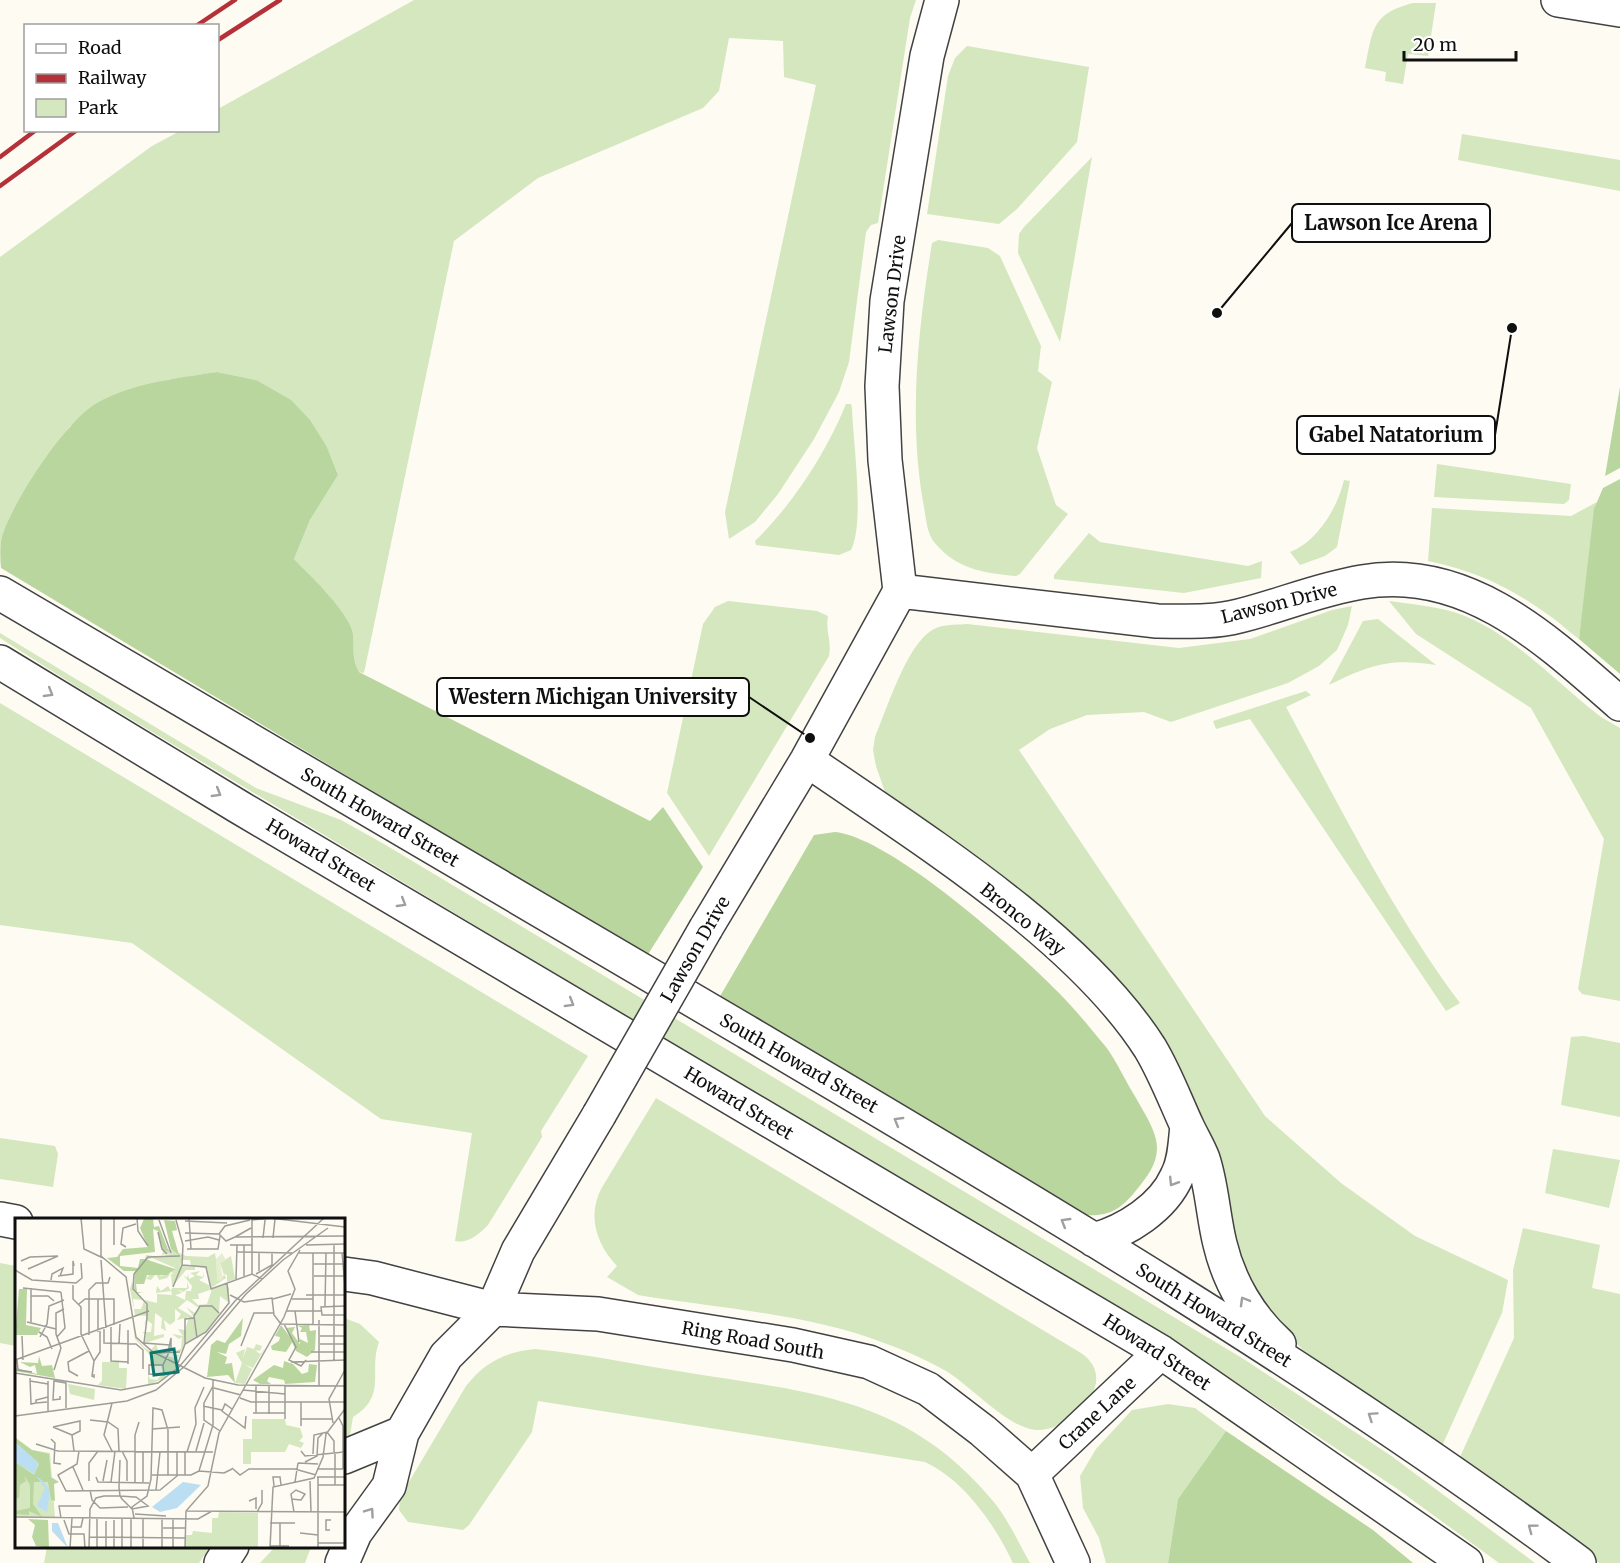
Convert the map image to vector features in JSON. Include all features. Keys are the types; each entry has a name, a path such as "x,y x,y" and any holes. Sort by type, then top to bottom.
{"street":[{"name":"Lawson Drive","path":"493,1309 518,1251 706,928 807,760 900,591 885,460 882,386 884,340 887,301 927,56 942,0"},
{"path":"1558,0 1620,10"},
{"name":"Lawson Drive","path":"900,591 1157,621 1197,621 1237,616 1287,600 1363,581 1427,583 1461,590 1487,602 1543,639 1620,704"},
{"name":"South Howard Street","path":"0,593 935,1143 1094,1240 1329,1387 1469,1482 1579,1563"},
{"name":"Howard Street","path":"7,669 1161,1352 1466,1563"},
{"name":"Bronco Way","path":"807,760 964,871 1033,924 1078,965 1120,1010 1150,1048 1203,1158 1220,1245 1246,1305 1268,1334 1329,1387"},
{"path":"1094,1240 1114,1234 1161,1199 1177,1177 1184,1156 1187,1126"},
{"path":"0,1220 15,1222"},
{"name":"Ring Road South","path":"345,1274 373,1278 493,1309 598,1314 793,1345 869,1362 928,1389 983,1431 1032,1474 1073,1563"},
{"path":"342,1563 355,1533 389,1486 402,1433 446,1356 493,1309"},
{"name":"Crane Lane","path":"1032,1474 1161,1352"},
{"path":"345,1457 402,1433"},
{"path":"221,1563 231,1548"}],"green space":[{"path":"414,0 916,0 910,18 878,223 871,225 866,232 849,362 839,392 814,439 778,494 755,522 729,539 725,512 816,85 784,77 783,41 729,38 719,91 703,108 538,178 454,241 364,673 359,672 356,665 351,627 325,592 294,559 310,520 338,475 327,447 256,380 217,372 166,380 123,393 70,426 30,483 1,540 0,554 0,257 152,146 178,132 219,132 219,108"},
{"path":"1413,3 1436,3 1428,56 1408,54 1403,84 1385,81 1386,72 1365,68 1376,25 1389,12"},
{"path":"967,46 1089,67 1077,142 1017,209 999,224 927,214 948,76 955,58"},
{"path":"1462,134 1620,160 1620,191 1458,160"},
{"path":"1092,157 1060,342 1018,253 1019,234"},
{"path":"938,240 988,248 1000,256 1041,346 1038,371 1052,382 1037,448 1056,505 1068,514 1016,576 981,571 961,564 942,551 934,542 927,526 919,474 917,375 932,243"},
{"path":"217,372 256,380 291,400 310,420 327,447 338,475 310,520 294,559 325,591 346,618 353,632 354,659 359,672 650,821 663,807 703,867 647,956 1,568 1,541 15,507 40,465 84,412 111,396 140,386"},
{"path":"1620,387 1620,468 1605,476"},
{"path":"846,404 851,404 852,408 858,502 855,538 851,550 839,555 756,545 755,541 782,511 807,477 829,441"},
{"path":"1437,464 1571,484 1569,500 1564,504 1434,497"},
{"path":"1620,479 1620,674 1579,639 1594,509 1603,488"},
{"path":"1344,480 1350,481 1337,547 1325,556 1300,565 1290,552 1309,540 1325,522 1337,501"},
{"path":"1597,502 1579,639 1536,606 1492,581 1461,569 1428,561 1432,508 1571,516"},
{"path":"1089,533 1100,542 1248,566 1262,561 1261,578 1184,593 1054,579 1054,575"},
{"path":"728,601 817,611 828,616 830,650 829,656 709,856 667,793 703,624 715,607"},
{"path":"1389,601 1446,610 1475,620 1513,644 1601,717 1620,728 1620,1001 1582,994 1578,989 1604,839 1531,708 1416,634"},
{"path":"1352,606 1348,625 1337,650 1319,666 1288,683 1171,722 1144,712 1087,715 1050,729 1019,750 1265,1116 1341,1183 1415,1236 1508,1280 1502,1313 1442,1446 1304,1351 1263,1310 1241,1264 1232,1216 1206,1134 1185,1086 887,798 873,750 875,737 909,658 928,633 939,627 967,624 1179,648 1250,639 1332,610"},
{"path":"1378,619 1436,665 1405,662 1380,665 1356,672 1329,685 1363,621"},
{"path":"0,633 256,788 341,820 384,844 1242,1358 1390,1455 1535,1563 1499,1563 1396,1488 1216,1369 82,690 0,638"},
{"path":"1306,691 1311,695 1286,707 1389,896 1460,1003 1446,1011 1250,719 1216,729 1213,721"},
{"path":"0,703 588,1056 541,1131 542,1137 485,1228 469,1240 455,1241 472,1133 381,1119 132,943 0,925"},
{"path":"835,832 859,839 887,853 952,898 1039,973 1071,1005 1106,1047 1146,1116 1157,1148 1151,1170 1121,1206 1109,1213 1085,1215 719,998 814,835"},
{"path":"1584,1036 1620,1043 1620,1117 1561,1105 1571,1037"},
{"path":"656,1098 1081,1353 1092,1364 1096,1377 1094,1390 1087,1403 1064,1423 1036,1430 1025,1428 1002,1414 946,1371 884,1343 855,1333 794,1318 638,1295 607,1277 617,1266 604,1249 596,1230 597,1199"},
{"path":"0,1138 55,1146 58,1154 53,1187 0,1179"},
{"path":"1553,1149 1620,1160 1609,1208 1545,1193"},
{"path":"1523,1228 1600,1245 1592,1288 1620,1294 1620,1563 1599,1563 1460,1457 1514,1338 1513,1270"},
{"path":"0,1263 15,1266 15,1346 0,1343"},
{"path":"345,1318 360,1324 379,1342 375,1363 374,1392 364,1409 353,1417 350,1435 345,1438"},
{"path":"535,1349 782,1388 821,1396 894,1421 928,1441 961,1467 993,1501 1030,1563 1013,1563 988,1519 977,1505 953,1480 925,1462 538,1401 532,1432 469,1525 463,1530 408,1522 399,1510 400,1497 466,1386 496,1360 514,1353"},
{"path":"1168,1404 1195,1408 1226,1431 1178,1499 1168,1563 1106,1563 1099,1538 1083,1508 1080,1476 1096,1449 1132,1410"},
{"path":"1226,1431 1373,1530 1413,1563 1168,1563 1178,1499"},
{"path":"47,1548 209,1548 199,1563 44,1563"},
{"path":"274,1548 311,1548 305,1563 260,1563"}],"railway":[{"path":"199,24 235,0"},
{"path":"219,39 280,0"},
{"path":"0,157 33,132"},
{"path":"0,186 74,132"}],"place":[{"name":"Lawson Ice Arena","path":"1217,313"},
{"name":"Gabel Natatorium","path":"1512,328"},
{"name":"Western Michigan University","path":"810,738"}]}
